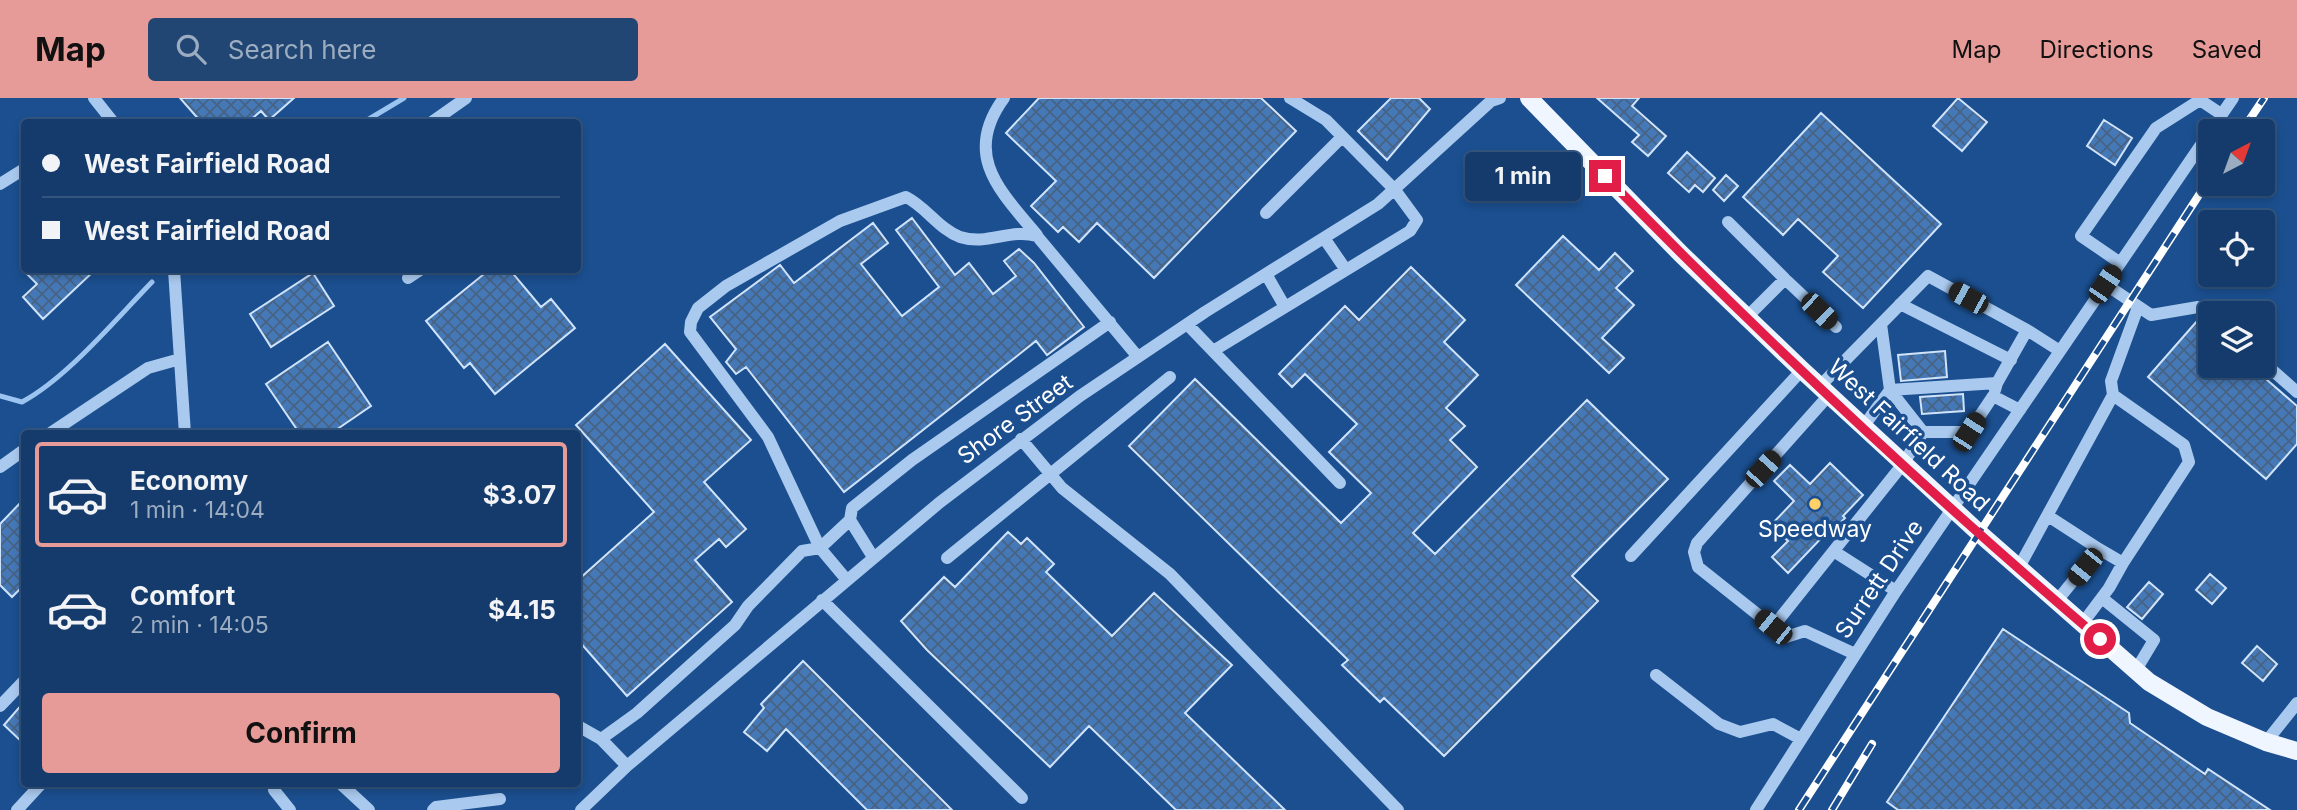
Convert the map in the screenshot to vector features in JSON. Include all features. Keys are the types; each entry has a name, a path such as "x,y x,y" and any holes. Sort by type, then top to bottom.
{"main road":[{"name":"West Fairfield Road","path":"1529,98 1802,370 2018,569 2136,670 2207,717 2266,743 2297,751"}],"street":[{"path":"94,98 105,119"},
{"path":"436,119 466,98"},
{"path":"1004,98 994,111 985,144 986,162 1003,195 1138,357"},
{"path":"1213,351 1410,231 1417,220 1395,190 1326,120 1290,98"},
{"name":"Shore Street","path":"581,810 627,766 846,579 1021,439 1187,324 1395,190 1491,101 1500,98"},
{"name":"Surrett Drive","path":"1756,810 1896,591 2233,98"},
{"path":"2119,262 2081,236 2156,128 2200,100 2221,114"},
{"path":"1266,213 1342,137"},
{"path":"0,184 21,171"},
{"path":"846,579 820,548 768,437 690,332 691,322 698,308 726,286 840,221 906,197 920,204 928,214 960,237 991,240 1007,233 1024,232 1037,236"},
{"path":"1728,222 1836,327"},
{"path":"1324,238 1346,270"},
{"path":"174,273 185,430"},
{"path":"408,278 416,273"},
{"path":"1266,274 1285,307"},
{"path":"1855,654 1805,631 1786,637 1699,567 1694,552 1697,543 1881,324 1928,276 2060,351"},
{"path":"1747,317 1785,279"},
{"path":"2105,284 2151,315 2198,307"},
{"path":"1900,304 2011,360"},
{"path":"2018,569 2113,395 2111,382 2138,307"},
{"path":"601,739 637,713 735,625 748,606 802,551 820,548 850,520 852,508 912,460 1110,322"},
{"path":"1187,324 1340,483"},
{"path":"1881,324 1890,390 1923,432"},
{"path":"1923,432 1969,432 2027,330"},
{"path":"55,430 148,368 180,359"},
{"path":"1632,556 1802,370"},
{"path":"2275,373 2297,392"},
{"path":"947,558 1170,376"},
{"path":"1890,390 1995,389 2020,410"},
{"path":"1863,427 1890,390"},
{"path":"2082,624 2102,598 2189,462 2184,445 2113,395"},
{"path":"1773,627 1903,464 1923,432"},
{"path":"1021,439 1062,488 1170,574 1398,810"},
{"path":"0,467 21,452"},
{"path":"2048,516 2123,563"},
{"path":"850,520 873,557"},
{"path":"2056,601 2099,549"},
{"path":"1835,552 1896,591"},
{"path":"2102,598 2154,640 2136,670"},
{"path":"822,600 1022,798"},
{"path":"1656,675 1720,724 1740,732 1773,724 1800,738"},
{"path":"0,706 21,684"},
{"path":"2266,743 2297,703"},
{"path":"581,728 601,739 627,766"},
{"path":"17,810 38,787"},
{"path":"275,787 278,798 290,810"},
{"path":"344,787 369,810"},
{"path":"433,810 436,807 500,799"}],"building":[{"path":"180,98 294,98 270,119 261,111 252,119 198,119"},
{"path":"1039,98 1261,98 1296,131 1154,278 1097,223 1079,242 1063,227 1058,232 1031,206 1056,181 1006,133"},
{"path":"1391,98 1419,98 1430,109 1387,160 1358,131"},
{"path":"1597,98 1639,98 1632,106 1666,136 1648,156 1632,142 1639,135"},
{"path":"1958,98 1987,122 1962,151 1933,126"},
{"path":"1821,113 1941,224 1863,308 1823,272 1838,256 1798,219 1783,235 1743,197"},
{"path":"2104,120 2132,138 2115,165 2087,146"},
{"path":"1687,152 1715,178 1703,192 1695,185 1689,192 1668,173"},
{"path":"1726,175 1738,186 1724,201 1713,190"},
{"path":"912,218 955,275 969,263 993,294 1016,276 1004,261 1019,249 1034,263 1084,327 1047,355 1036,341 844,492 746,367 736,374 726,362 736,349 710,317 780,265 794,283 873,223 888,243 861,264 902,316 939,287 896,230"},
{"path":"1563,236 1599,270 1615,253 1633,271 1616,288 1634,305 1602,338 1624,358 1609,373 1516,285"},
{"path":"1411,267 1465,320 1444,342 1478,375 1446,408 1465,426 1450,440 1477,467 1413,533 1435,554 1587,400 1668,479 1572,576 1598,601 1444,756 1384,698 1380,702 1342,665 1348,660 1129,446 1195,379 1341,523 1371,493 1329,452 1357,424 1305,374 1292,387 1279,374 1345,306 1359,320"},
{"path":"26,273 92,273 43,319 23,297 37,284"},
{"path":"313,273 334,306 271,347 250,314"},
{"path":"485,273 513,273 541,307 551,299 575,328 495,394 470,363 464,368 426,321"},
{"path":"2198,320 2198,378 2265,378 2297,406 2297,444 2266,479 2148,377"},
{"path":"328,342 371,406 336,430 297,430 266,384"},
{"path":"665,344 751,440 704,482 746,529 726,547 719,539 695,560 732,602 627,696 581,643 581,577 654,512 576,425"},
{"path":"1945,351 1947,377 1901,381 1898,355"},
{"path":"1963,394 1964,411 1922,414 1920,397"},
{"path":"1830,463 1863,495 1829,535 1827,532 1788,573 1772,557 1788,541 1771,525 1794,501 1774,481 1790,465 1810,484"},
{"path":"21,502 21,588 12,597 0,585 0,524"},
{"path":"1008,532 1021,544 1027,538 1054,564 1046,572 1112,636 1154,593 1232,665 1185,713 1285,810 1176,810 1089,726 1050,767 927,650 901,621 944,577 955,587"},
{"path":"2210,574 2226,588 2212,604 2196,590"},
{"path":"2149,582 2163,594 2142,619 2127,607"},
{"path":"2003,629 2129,713 2130,723 2205,774 2208,769 2270,810 1898,810 1887,802"},
{"path":"2257,646 2277,664 2263,681 2242,663"},
{"path":"803,661 952,810 867,810 786,729 767,751 744,732 764,708 761,704"},
{"path":"21,705 21,741 4,725"}],"waterway":[{"path":"369,119 404,98"},
{"path":"0,396 22,402 39,391 90,347 152,282"}],"railway":[{"path":"2250,119 2264,98"},
{"path":"1799,810 2198,196"},
{"path":"1832,810 1872,744"}],"place":[{"name":"Speedway","path":"1815,504"}],"route":[{"path":"1605,176 1681,254 1802,370 2018,569 2100,639"}]}
